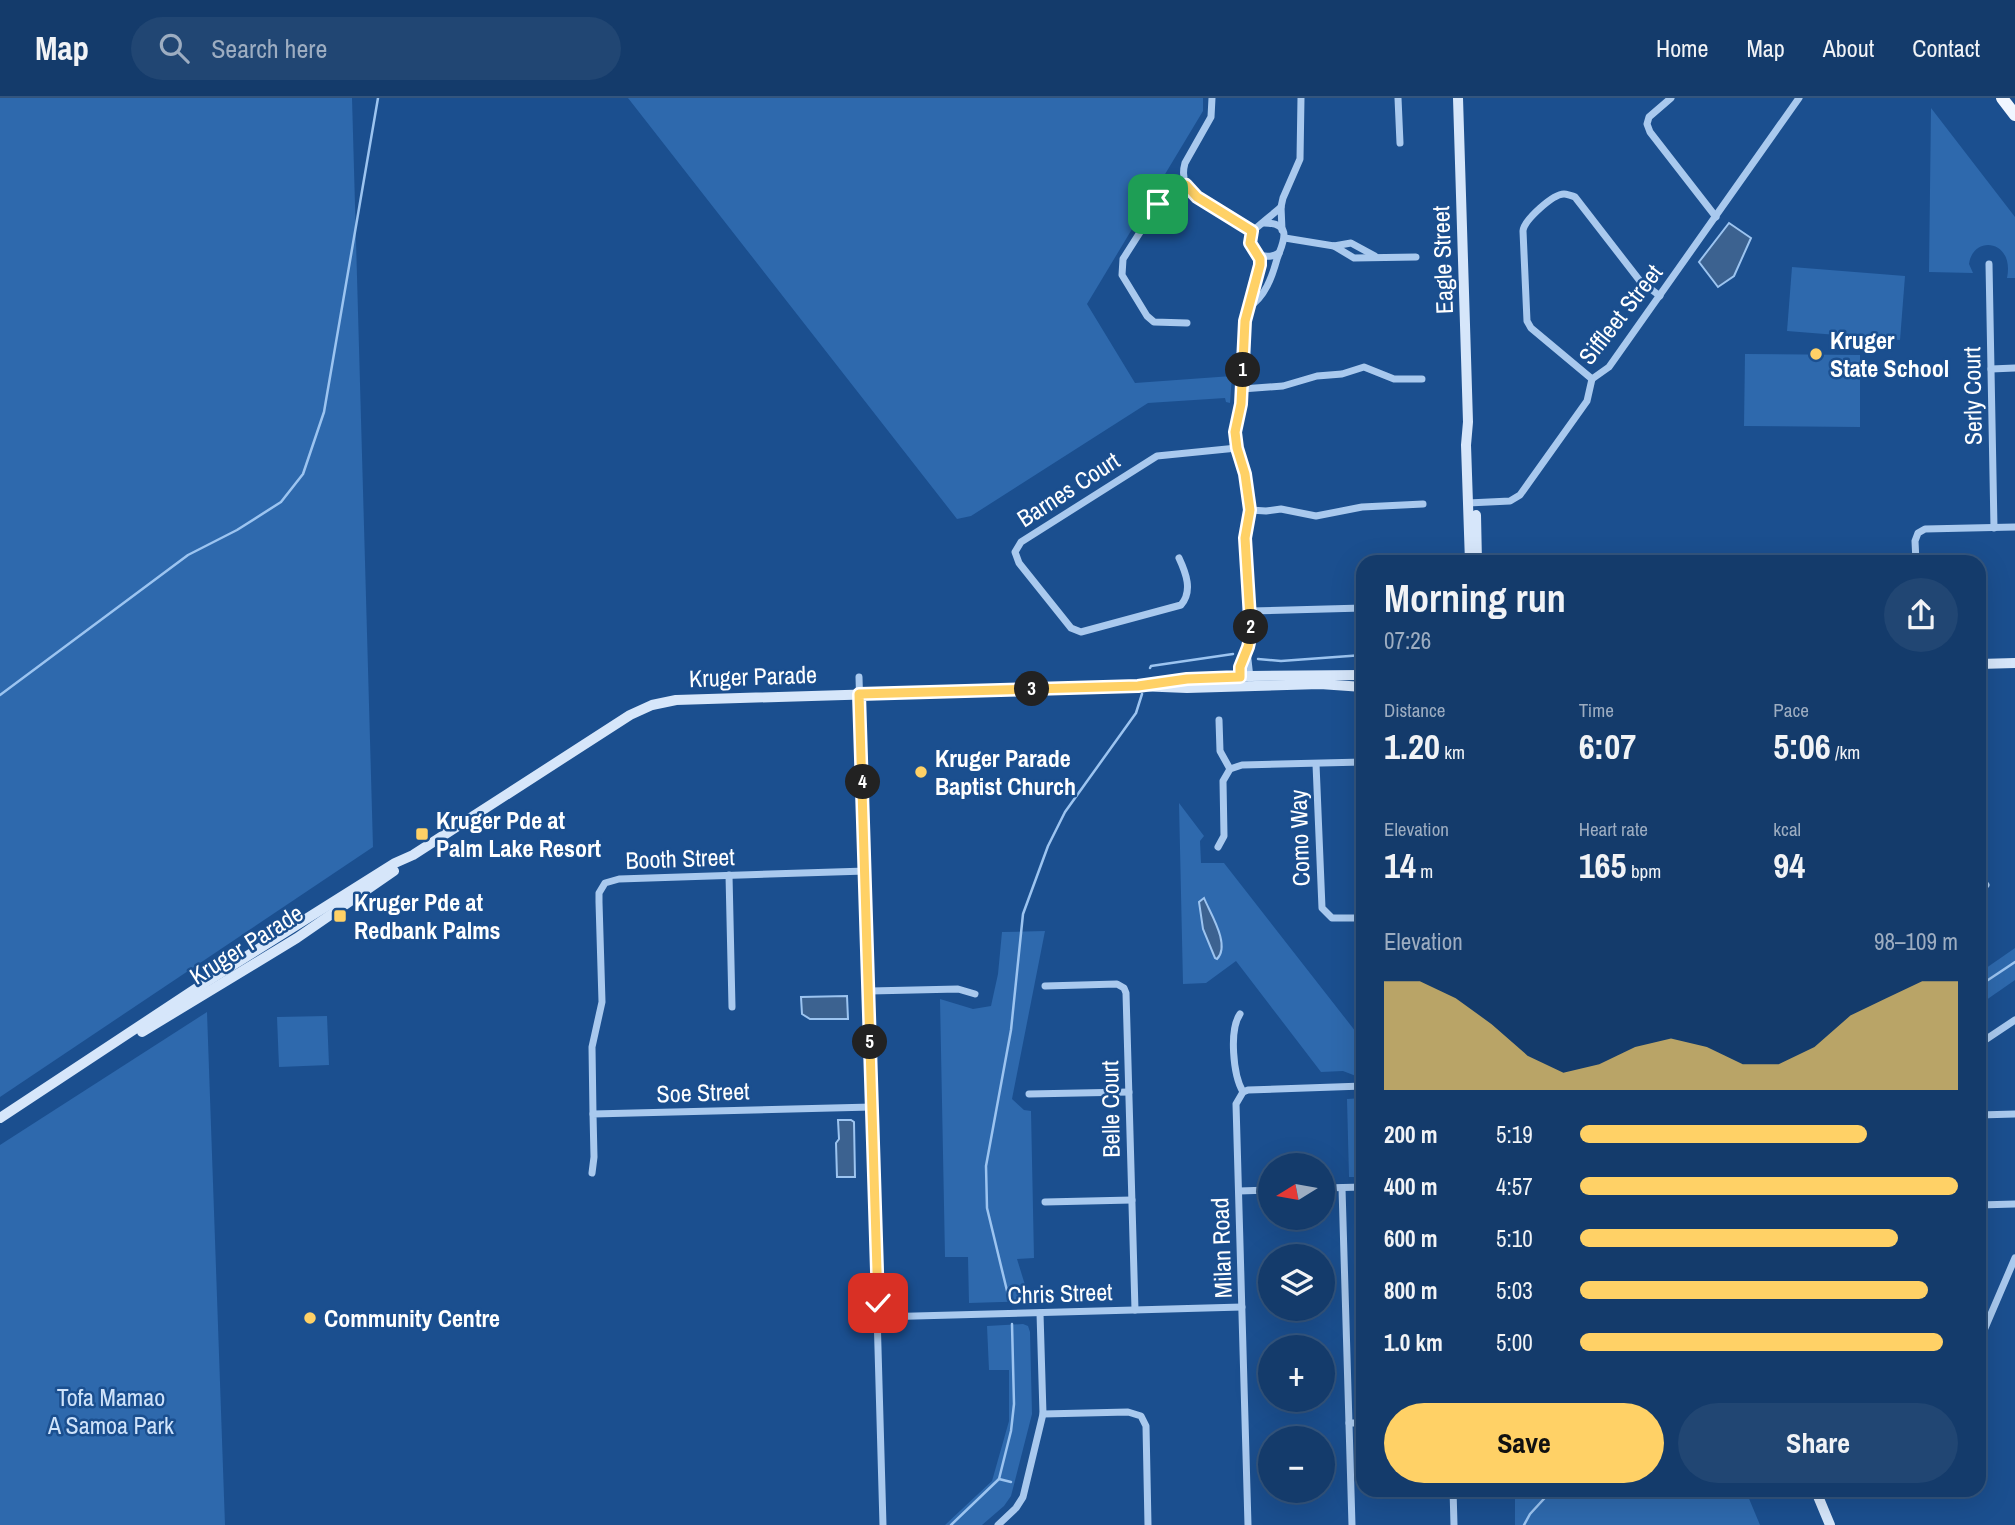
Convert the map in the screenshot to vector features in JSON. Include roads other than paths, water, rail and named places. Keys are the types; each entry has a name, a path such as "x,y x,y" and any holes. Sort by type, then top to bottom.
{"main road":[{"path":"2002,98 2015,115"}],"street":[{"path":"1213,98 1211,117 1185,163 1183,170 1186,185 1197,197 1252,231"},
{"path":"1248,307 1263,293 1279,253 1283,234 1281,207 1300,159 1301,98"},
{"path":"1398,98 1400,142"},
{"name":"Eagle Street","path":"1458,98 1468,422 1476,555"},
{"path":"1671,98 1660,101 1649,117 1647,124 1650,132 1716,217"},
{"name":"Siffleet Street","path":"1472,503 1510,501 1520,495 1587,401 1592,379 1609,367 1799,98"},
{"path":"1186,185 1164,196 1123,259 1121,270 1147,316 1154,322 1187,323"},
{"path":"1592,379 1531,328 1527,321 1523,230 1526,220 1556,196 1565,194 1575,197 1640,281 1660,296"},
{"path":"1245,681 1240,667 1251,634 1245,538 1250,510 1235,432 1242,389 1248,307 1260,265 1250,243 1252,231 1281,207"},
{"path":"1264,223 1273,223 1283,234 1334,246 1354,258 1416,257"},
{"path":"1334,246 1351,243 1375,256"},
{"path":"1257,254 1268,258 1279,253"},
{"name":"Serly Court","path":"1989,264 1994,528"},
{"path":"1242,389 1283,386 1364,367 1394,379 1422,379"},
{"path":"1991,369 2015,368"},
{"name":"Barnes Court","path":"1179,558 1188,587 1187,596 1181,605 1081,632 1070,628 1020,563 1015,552 1021,542 1157,456 1237,448"},
{"name":"Eagle Street","path":"1469,555 1472,503"},
{"path":"1250,510 1280,509 1316,516 1362,507 1423,504"},
{"path":"1916,555 1915,541 1918,533 1925,529 2015,527"},
{"path":"1251,611 1356,608"},
{"path":"1986,664 2015,663"},
{"name":"Kruger Parade","path":"0,1118 227,969 644,708 676,700 1138,686 1151,688 1356,675"},
{"path":"859,677 870,991 883,1525"},
{"name":"Kruger Parade","path":"1245,681 1356,687"},
{"path":"1219,720 1220,751 1230,769"},
{"path":"1218,846 1224,836 1223,781 1230,769 1242,765 1356,762"},
{"name":"Como Way","path":"1316,764 1322,908 1332,918 1356,918"},
{"name":"Booth Street","path":"593,1114 591,1056 602,1002 599,902 602,887 606,883 620,879 866,871"},
{"path":"729,875 732,1007"},
{"name":"Belle Court","path":"1045,986 1111,984 1124,988 1127,999 1135,1310"},
{"path":"870,991 958,989 975,994"},
{"path":"1240,1014 1234,1022 1236,1075 1243,1092 1256,1089 1356,1086"},
{"path":"1986,1039 2015,1020"},
{"path":"1029,1094 1129,1092"},
{"name":"Milan Road","path":"1243,1092 1236,1104 1248,1525"},
{"name":"Soe Street","path":"593,1114 872,1107"},
{"path":"592,1173 593,1114"},
{"path":"1986,1115 2015,1114"},
{"path":"1335,1188 1356,1187"},
{"path":"1342,1188 1352,1525"},
{"path":"1239,1191 1258,1190"},
{"path":"1045,1202 1132,1200"},
{"path":"1986,1205 2015,1204"},
{"path":"1986,1326 2015,1258"},
{"name":"Chris Street","path":"878,1317 1242,1307"},
{"path":"998,1525 1017,1508 1023,1497 1044,1414 1040,1313"},
{"path":"1044,1414 1128,1412 1136,1413 1145,1420 1148,1525"},
{"path":"1349,1423 1356,1423"},
{"path":"1453,1497 1454,1525"},
{"path":"1820,1497 1830,1525"}],"waterway":[{"path":"0,695 188,555 237,530 281,502 303,474 324,412 378,98"},
{"path":"1150,668 1233,654"},
{"path":"1258,659 1281,661 1356,656"},
{"path":"1009,1299 987,1208 986,1166 1011,1030 1023,914 1048,846 1065,812 1136,713 1142,694"},
{"path":"1986,981 2015,962"},
{"path":"951,1525 999,1479 1011,1431 1014,1404 1012,1324"},
{"path":"999,1479 1011,1482"},
{"path":"1524,1525 1546,1497"}],"place":[{"name":"Kruger State School","path":"1816,354"},
{"name":"Kruger Parade Baptist Church","path":"921,772"},
{"name":"Kruger Pde at Palm Lake Resort","path":"422,834"},
{"name":"Kruger Pde at Redbank Palms","path":"340,916"},
{"name":"Community Centre","path":"310,1318"}],"park label":[{"name":"Tofa Mamao A Samoa Park","path":"111,1411"}]}
